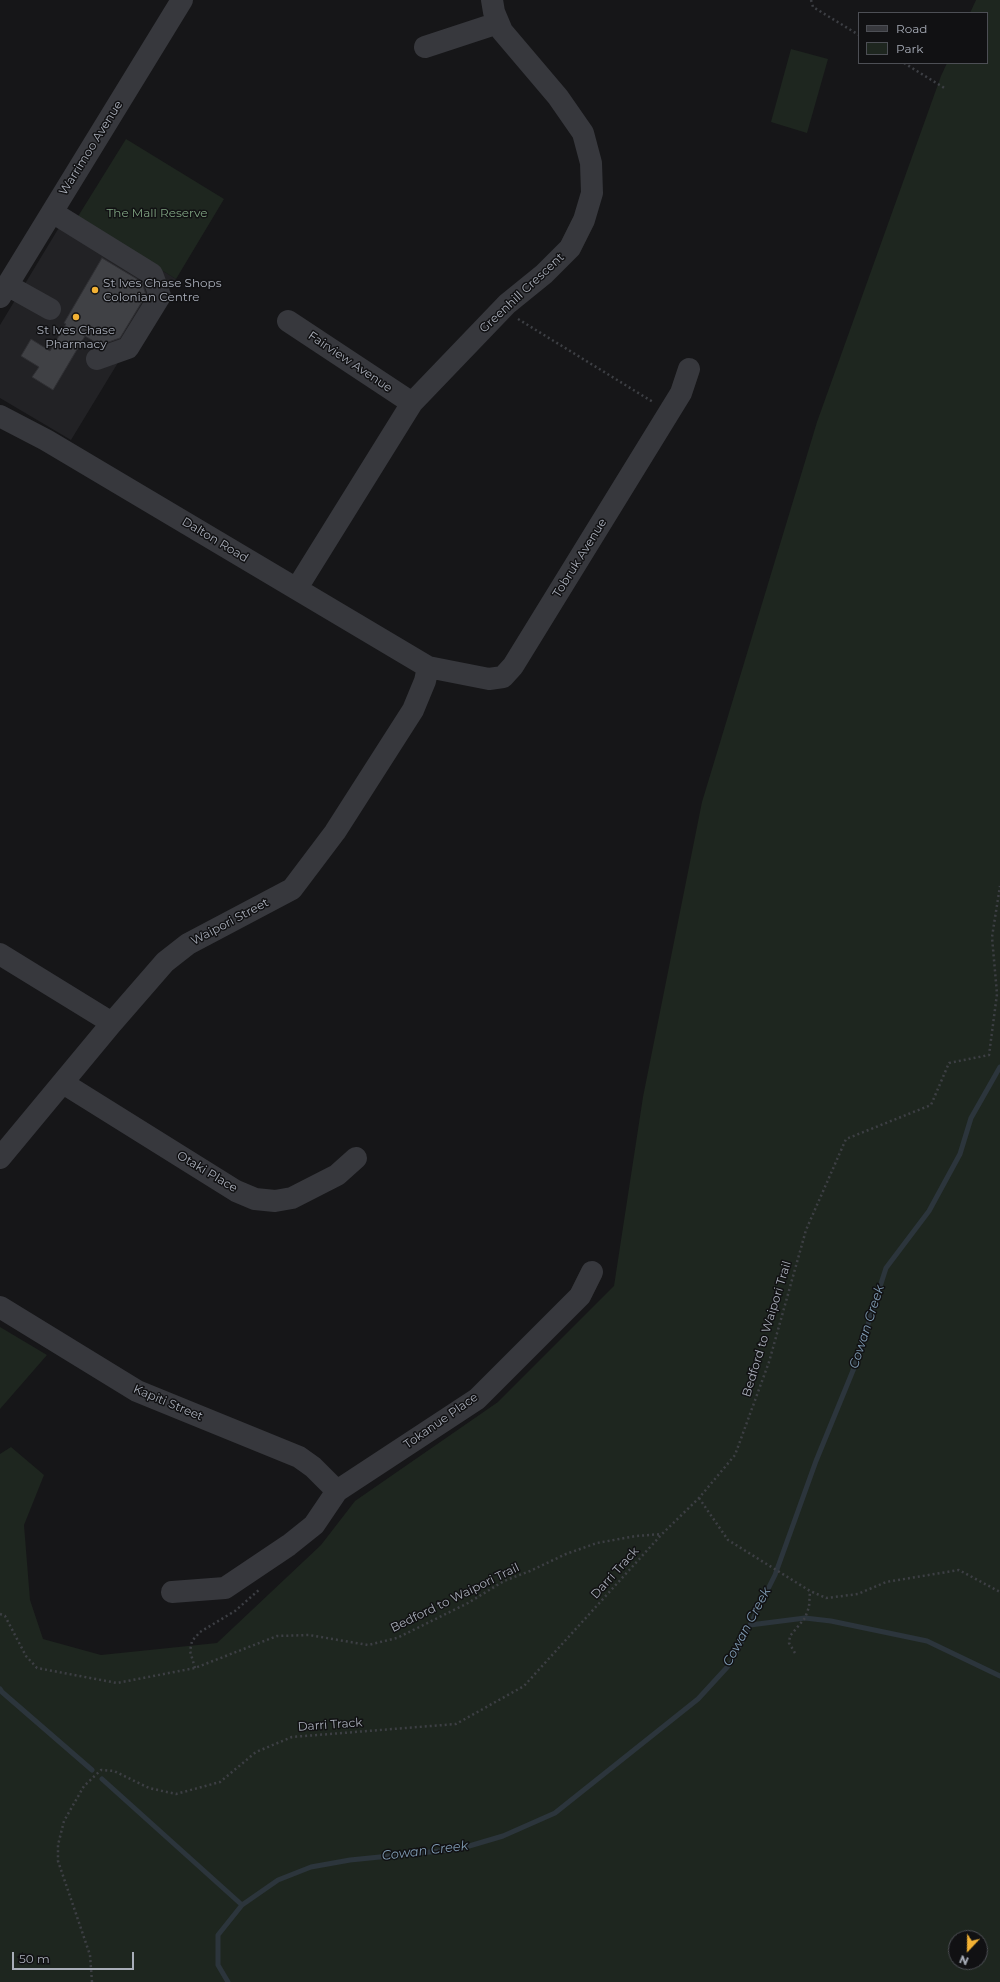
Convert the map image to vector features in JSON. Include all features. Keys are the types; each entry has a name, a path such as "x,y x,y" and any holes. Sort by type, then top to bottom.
{"street":[{"name":"Warrimoo Avenue","path":"4,291 182,0"},
{"name":"Greenhill Crescent","path":"297,588 412,404 502,309 544,274 570,248 584,220 592,193 591,164 583,133 558,96 502,30 494,12 492,0"},
{"path":"425,47 498,23"},
{"path":"52,212 152,274 160,296 128,348 97,359"},
{"path":"4,291 50,309"},
{"name":"Fairview Avenue","path":"288,321 412,404"},
{"name":"Tobruk Avenue","path":"428,667 489,679 503,677 513,666 681,393 689,369"},
{"name":"Dalton Road","path":"0,416 46,440 428,667"},
{"name":"Waipori Street","path":"0,1158 112,1022 165,962 188,944 292,890 335,832 413,710 425,681 428,667"},
{"path":"0,954 112,1022"},
{"name":"Otaki Place","path":"63,1083 236,1191 255,1199 275,1201 292,1198 337,1175 356,1158"},
{"name":"Tokanue Place","path":"172,1592 225,1588 289,1545 314,1525 338,1491 477,1399 580,1296 592,1272"},
{"name":"Kapiti Street","path":"0,1308 138,1391 299,1458 313,1467 338,1491"}],"path":[{"path":"811,0 813,7 858,34"},
{"path":"906,64 946,89"},
{"path":"502,309 669,412"},
{"name":"Bedford to Waipori Trail","path":"0,1614 5,1616 26,1656 37,1668 117,1683 195,1668 277,1636 309,1635 368,1645 397,1638 468,1603 504,1581 530,1571 566,1554 598,1543 636,1536 662,1534 699,1498 735,1455 769,1362 806,1230 846,1139 931,1105 949,1063 989,1055 997,994 992,937 1000,886"},
{"path":"699,1498 728,1540 771,1568 810,1591 826,1598 858,1594 886,1582 959,1570 1000,1592"},
{"name":"Darri Track","path":"92,1982 90,1955 58,1861 58,1846 64,1821 74,1803 84,1786 101,1770 114,1771 148,1788 176,1794 220,1782 256,1752 292,1737 456,1724 524,1686 662,1534"},
{"path":"795,1653 789,1643 790,1636 805,1618 809,1607 810,1591"},
{"path":"191,1656 195,1668"}],"shaded area":[{"path":"69,211 77,218 176,279 130,352 122,356 71,440 0,398 0,325"}],"green space":[{"path":"976,0 1000,0 1000,1982 0,1982 0,1454 11,1447 44,1475 24,1525 30,1600 43,1639 101,1655 217,1643 321,1545 355,1501 498,1402 614,1286 643,1097 702,802 817,422 941,76 947,64 988,64 988,12 970,12"},
{"path":"791,49 828,59 807,133 771,122"},
{"name":"The Mall Reserve","path":"126,139 224,199 176,279 77,218"},
{"path":"0,1327 47,1355 0,1409"}],"building":[{"path":"102,258 142,282 146,295 120,338 100,345 85,336 53,390 32,377 39,367 21,356 31,339 50,351 66,324 64,323"}],"waterway":[{"name":"Cowan Creek","path":"228,1982 218,1965 218,1935 242,1905 278,1880 311,1867 350,1860 459,1849 503,1836 555,1813 698,1699 731,1663 775,1575 816,1461 854,1368 886,1268 929,1211 960,1154 971,1118 1000,1067"},
{"path":"750,1625 805,1618 831,1621 927,1641 1000,1676"},
{"path":"0,1689 92,1770"},
{"path":"102,1779 242,1905"}],"place":[{"name":"St Ives Chase Shops Colonian Centre","path":"95,290"},
{"name":"St Ives Chase Pharmacy","path":"76,317"}]}
